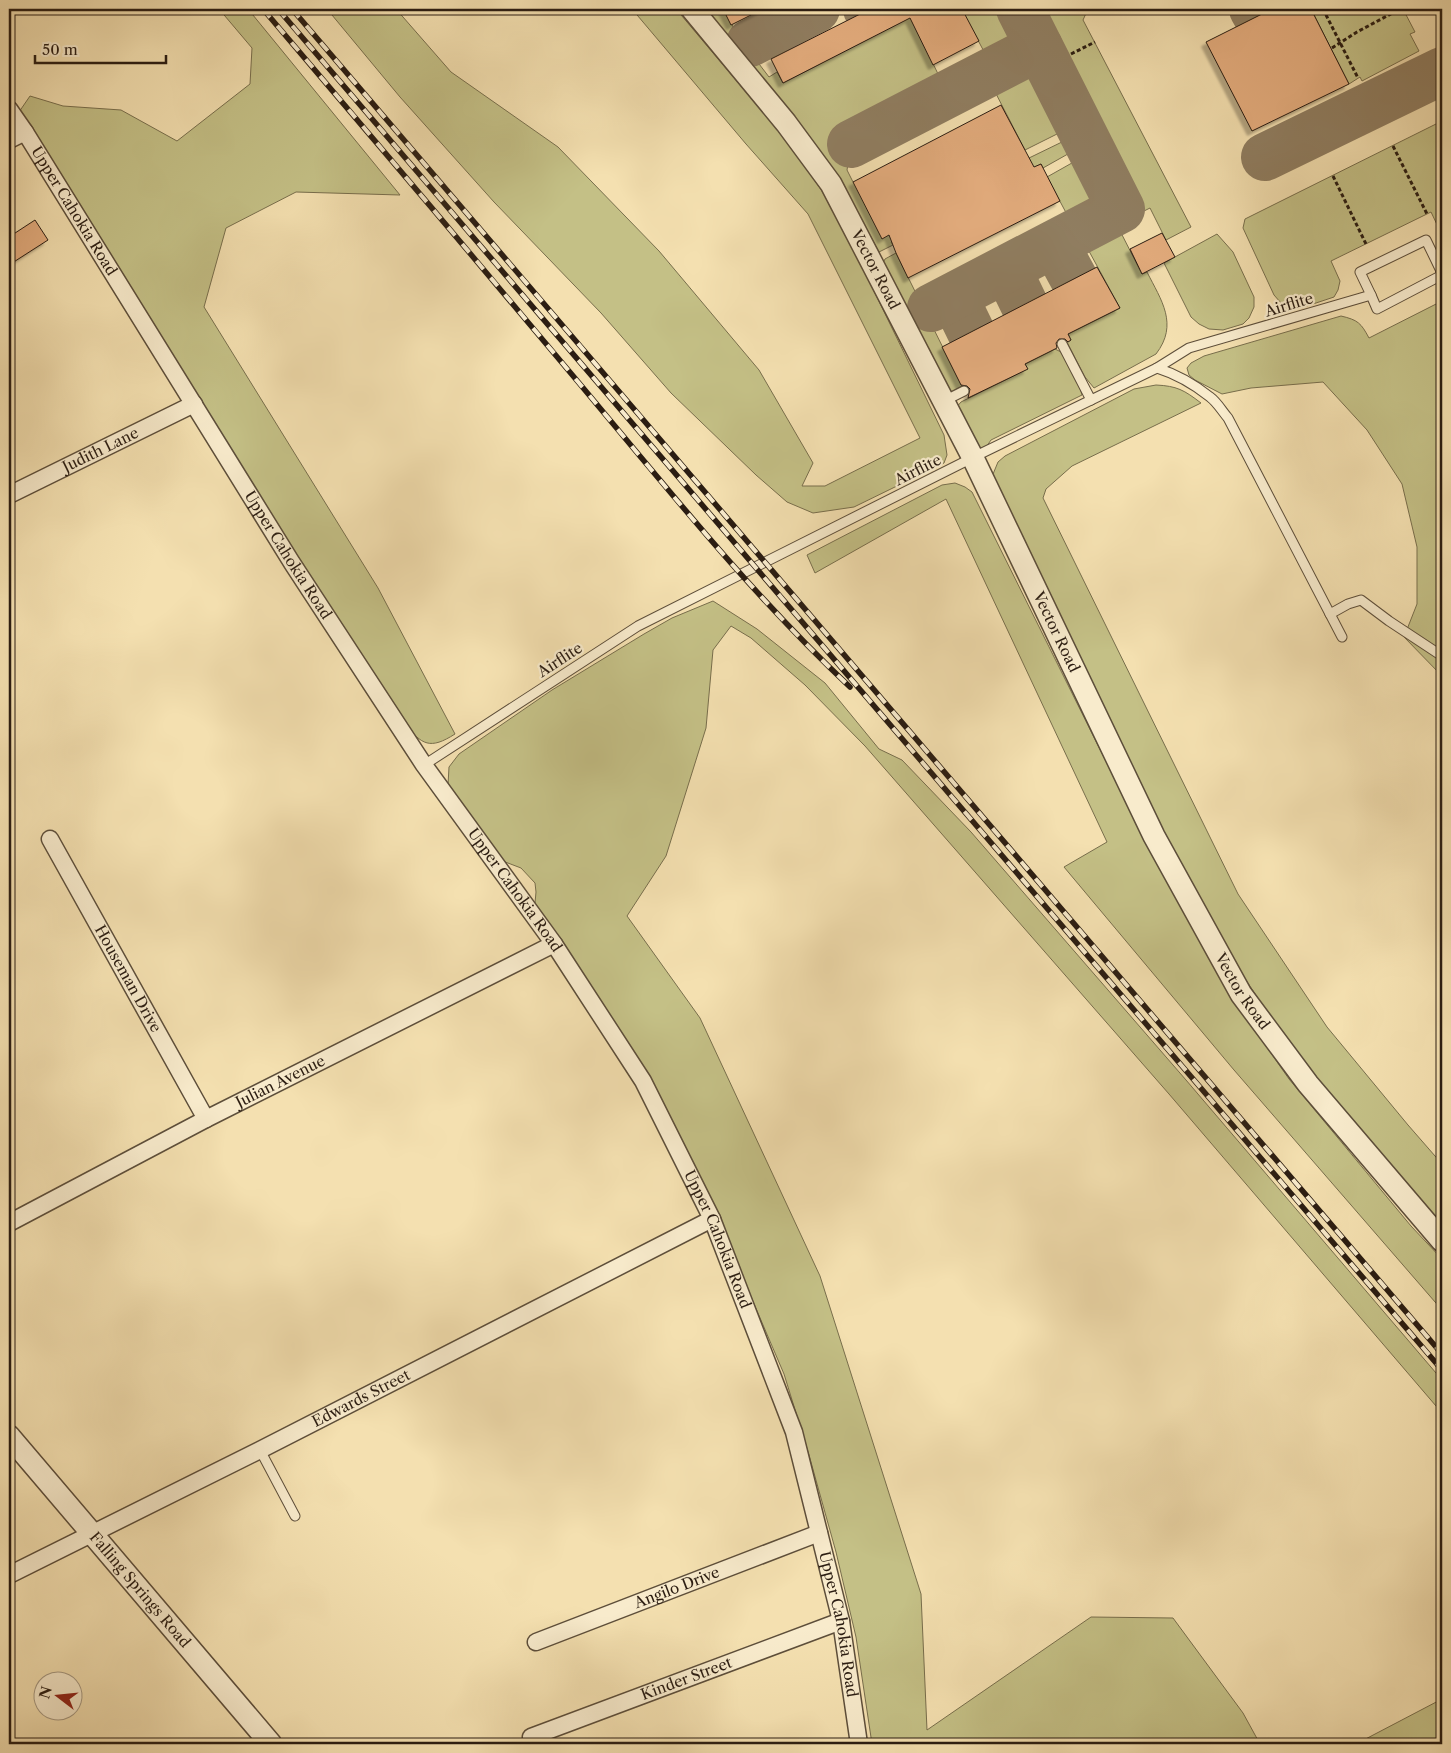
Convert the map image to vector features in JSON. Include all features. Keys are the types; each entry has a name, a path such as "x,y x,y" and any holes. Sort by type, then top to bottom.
{"street":[{"name":"Vector Road","path":"692,9 786,123 831,184 973,458 1154,836 1241,994 1308,1084 1442,1241"},
{"name":"Upper Cahokia Road","path":"9,109 292,562 424,765 554,944 643,1081 712,1219 794,1432 841,1621 859,1744"},
{"path":"9,140 25,132"},
{"name":"Judith Lane","path":"9,495 194,404"},
{"name":"Houseman Drive","path":"50,839 206,1118"},
{"name":"Julian Avenue","path":"9,1223 206,1118 554,944"},
{"name":"Edwards Street","path":"9,1575 260,1450 712,1219"},
{"name":"Falling Springs Road","path":"9,1436 271,1744"},
{"name":"Angilo Drive","path":"536,1642 819,1533"},
{"name":"Kinder Street","path":"531,1736 841,1621"}],"lane":[{"path":"1426,240 1442,274 1377,309 1371,295 1360,272 1426,240"},
{"name":"Airflite","path":"424,765 638,626 1157,368 1189,348 1371,295"},
{"path":"1062,344 1091,400"},
{"path":"1157,368 1199,389 1211,398 1228,418 1342,637"},
{"path":"944,401 964,391"},
{"path":"1330,614 1348,604 1361,600 1442,656"},
{"path":"260,1450 295,1516"}],"path":[{"path":"1323,9 1358,78"},
{"path":"1332,48 1400,9"},
{"path":"1071,54 1095,42"},
{"path":"1393,146 1427,214"},
{"path":"1333,176 1366,244"}],"shaded area":[{"path":"219,9 248,9 400,195 296,192 226,228 204,307 378,588 455,734 439,742 427,743 422,741 405,724 341,627 19,112 30,96 63,106 121,110 177,141 250,84 252,48"},
{"path":"327,9 396,9 451,72 558,147 659,251 759,370 813,463 802,486 825,486 920,438 808,214 632,9 676,9 788,142 822,191 856,254 944,435 947,455 944,463 854,507 813,513 787,502 756,475 671,393 601,313 494,202 400,97"},
{"path":"702,9 723,9 740,39 769,77 777,72 783,83 895,25 894,22 920,9 935,9 912,21 943,84 839,137 849,158 847,170 853,182 1029,158 1064,141 1071,142 1075,150 1043,168 1041,164 891,242 893,245 879,252 838,180"},
{"path":"970,9 1003,9 1021,44 989,61 963,12"},
{"path":"1034,9 1088,9 1083,20 1191,227 1166,240 1150,208 1138,214"},
{"path":"1311,9 1403,9 1415,32 1410,34 1419,51 1362,81 1360,77 1349,84"},
{"path":"1032,65 1063,125 1061,132 1025,150 992,86"},
{"path":"1442,121 1442,235 1431,212 1331,261 1340,281 1334,297 1288,311 1274,295 1243,228 1245,219"},
{"path":"1079,159 1097,191 1098,204 1090,213 1071,222 1047,177"},
{"path":"1117,225 1142,274 1147,272 1158,292 1167,322 1166,332 1163,343 1156,354 1094,388 1085,377 1067,342 1071,340 1068,334 1120,308 1084,242"},
{"path":"1217,234 1233,252 1254,297 1254,307 1249,318 1243,324 1223,330 1209,329 1191,317 1164,263"},
{"path":"896,253 962,386 950,392 883,263 885,259"},
{"path":"1442,301 1442,676 1404,637 1417,604 1417,547 1402,484 1367,430 1323,382 1251,388 1222,394 1195,380 1189,375 1187,368 1191,363 1204,356 1341,316 1358,323 1369,338"},
{"path":"1055,349 1063,353 1082,395 991,440 982,453 955,409 961,402 1027,369 1025,364"},
{"path":"1156,385 1170,386 1180,390 1201,403 1072,466 1046,489 1043,498 1238,894 1327,1027 1442,1164 1442,1232 1300,1062 1238,968 1207,915 1153,812 991,479 998,462 1005,456 1134,389"},
{"path":"955,483 972,492 1150,850 1250,1023 1289,1079 1411,1226 1442,1259 1442,1310 1234,1070 1064,867 1107,842 946,499 815,573 807,555 942,485"},
{"path":"713,601 757,629 825,683 879,749 902,760 971,832 1442,1380 1442,1413 1169,1094 865,746 805,685 751,638 731,626 713,650 706,728 666,856 627,916 700,1018 820,1276 921,1594 927,1730 1091,1617 1173,1618 1243,1713 1260,1744 872,1744 856,1637 836,1552 809,1455 784,1374 707,1194 599,1000 535,903 535,883 521,868 500,860 448,785 449,767 459,754 552,690 644,634 672,618"},
{"path":"1442,1699 1442,1744 1356,1744"}],"building":[{"path":"723,9 763,9 731,25"},
{"path":"870,9 962,9 979,41 933,65 910,18 783,83 771,59"},
{"path":"1272,9 1311,9 1349,84 1252,131 1206,42"},
{"path":"1001,105 1034,167 1041,164 1060,201 908,278 889,235 882,239 853,182"},
{"path":"35,220 48,240 9,265 9,237"},
{"path":"1162,233 1175,257 1142,274 1130,249"},
{"path":"1097,267 1120,308 1068,334 1071,340 1068,342 1065,339 1059,339 1056,343 1057,348 1025,364 1028,369 968,398 970,389 967,386 961,385 942,347"}],"taxiway":[{"path":"750,43 816,9"},
{"path":"931,308 1121,209 1020,9"},
{"path":"1253,9 1257,16"},
{"path":"851,144 1039,47"},
{"path":"1265,157 1442,71"},
{"path":"1055,244 1074,279"},
{"path":"1007,269 1024,304"},
{"path":"954,297 971,332"}],"railway":[{"path":"263,9 674,497 777,613 850,687"},
{"path":"278,9 1442,1370"},
{"path":"292,9 1442,1354"}]}
